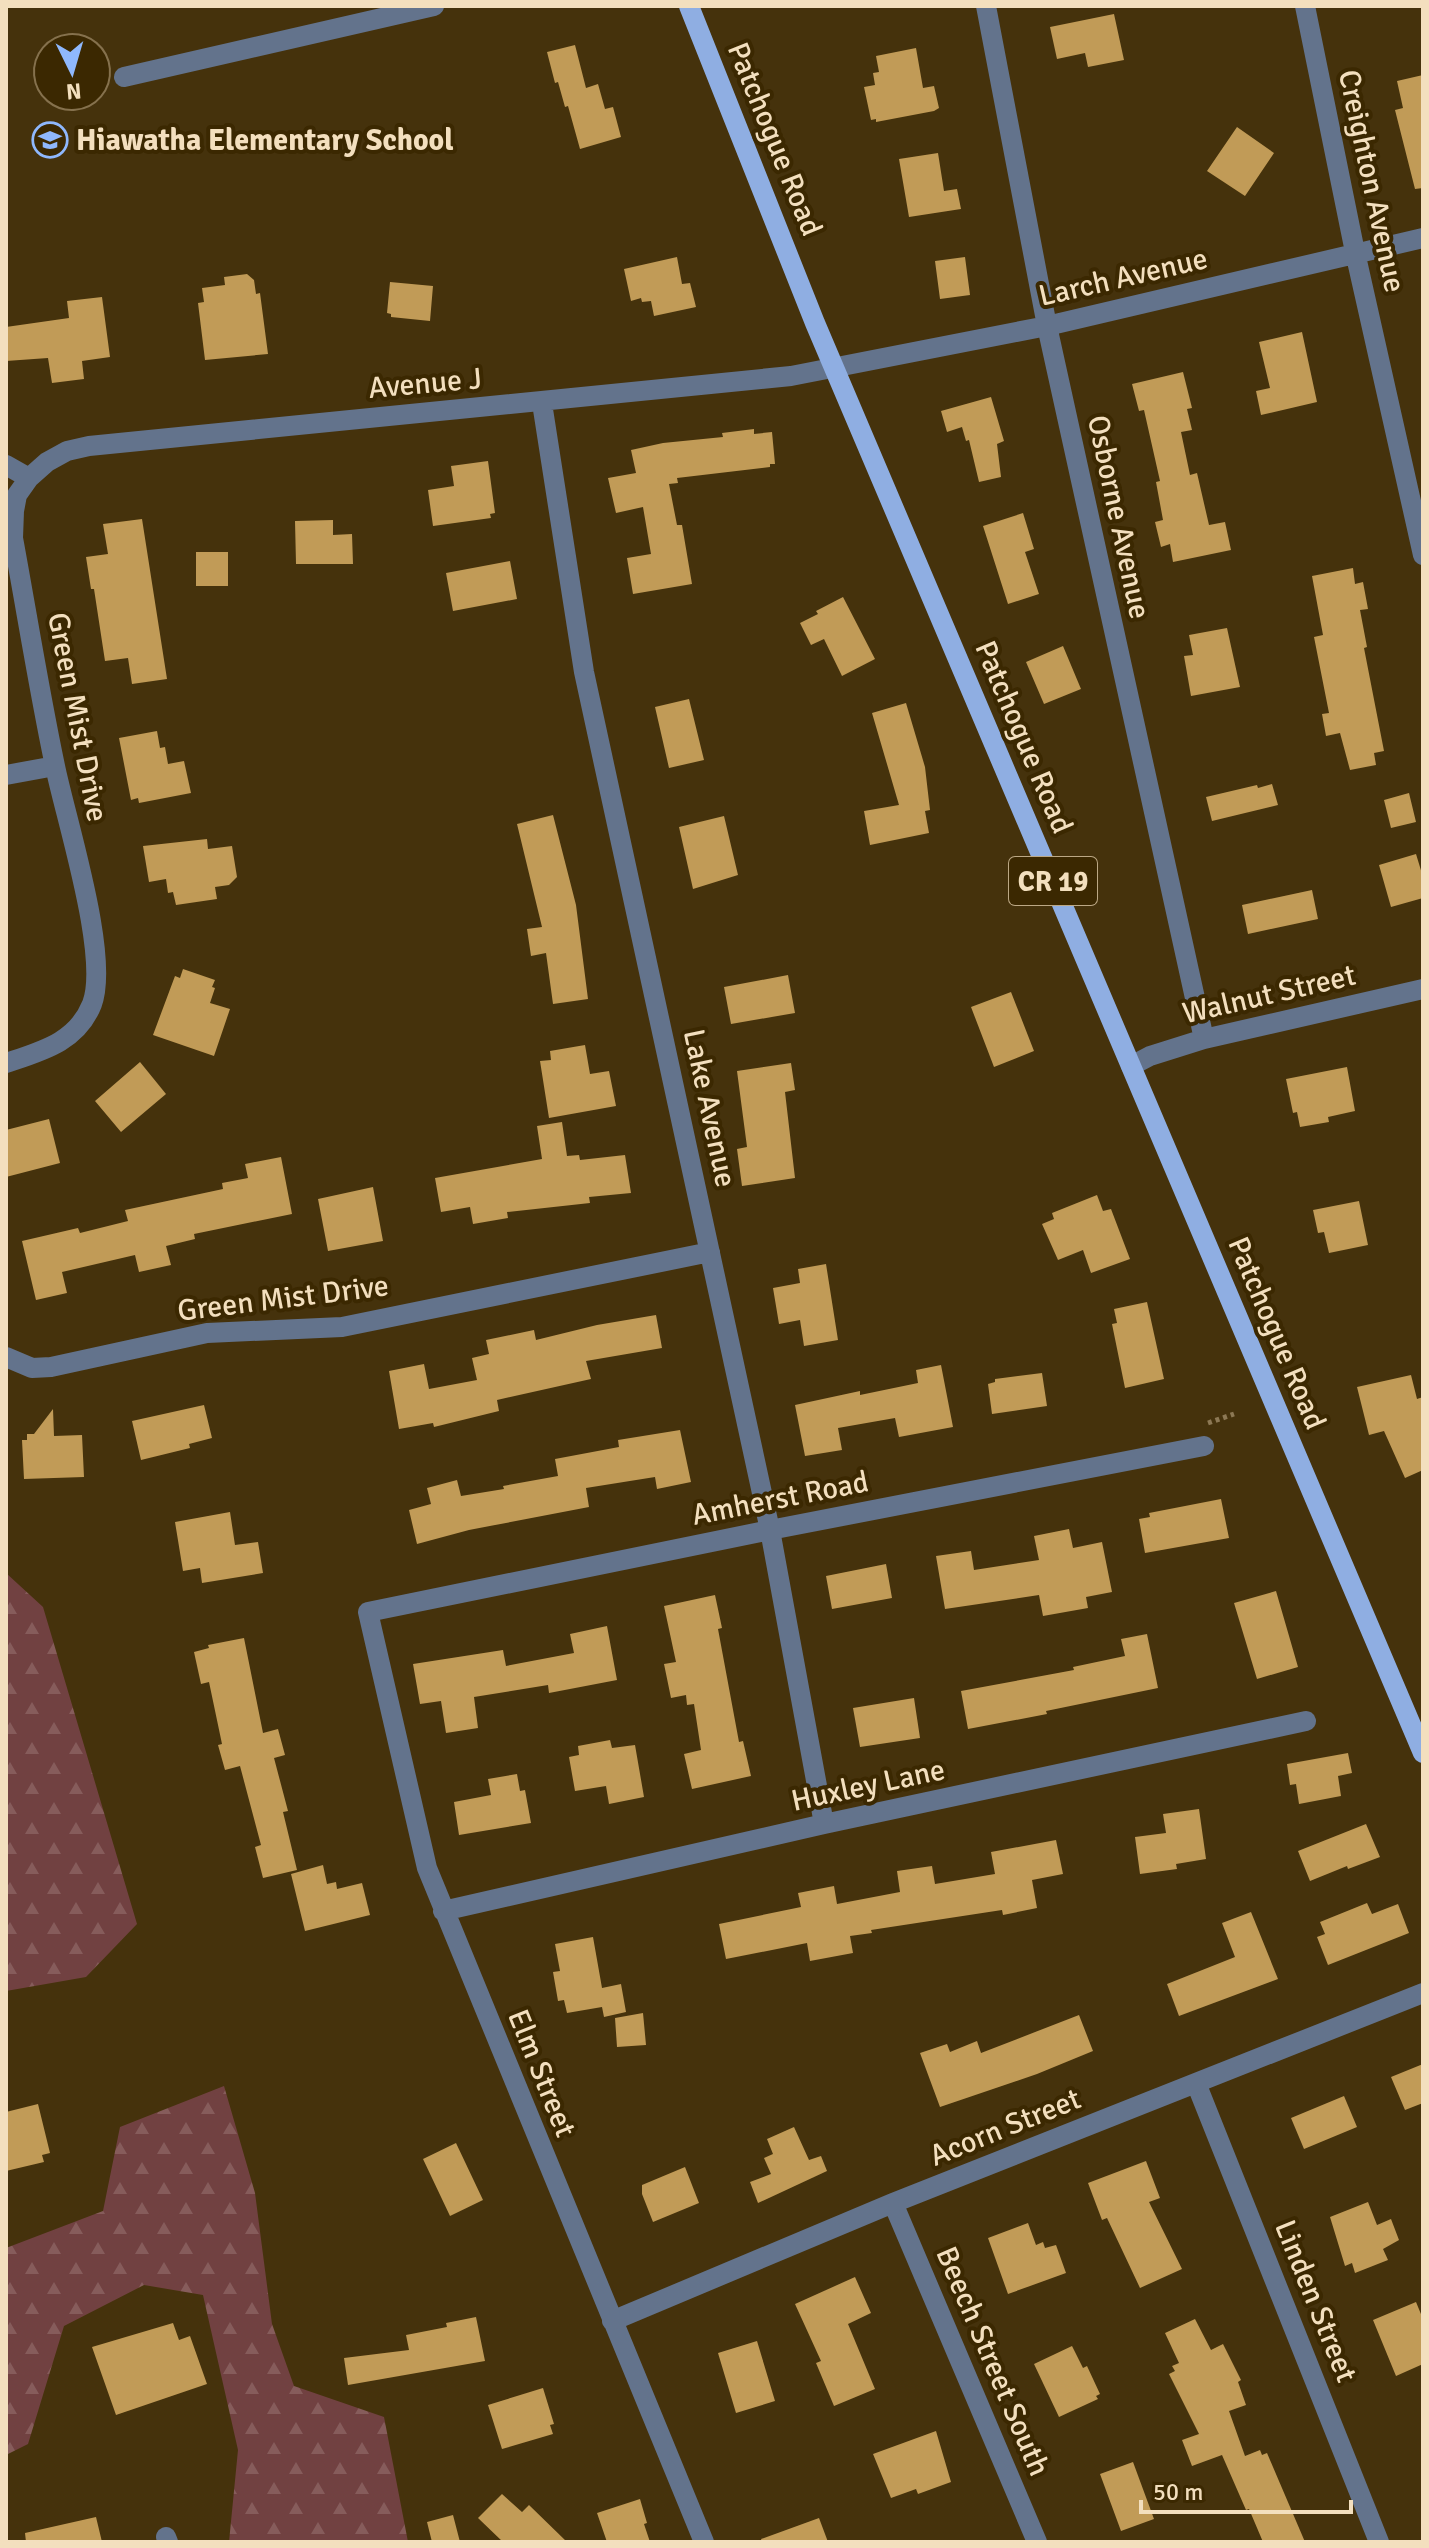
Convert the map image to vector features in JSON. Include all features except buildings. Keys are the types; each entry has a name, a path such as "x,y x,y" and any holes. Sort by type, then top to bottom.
{"main road":[{"name":"Patchogue Road","path":"689,6 835,368 1423,1753"}],"street":[{"path":"124,77 434,6"},
{"name":"Osborne Avenue","path":"986,6 1047,326 1204,1039"},
{"name":"Creighton Avenue","path":"1305,6 1355,252 1423,555"},
{"name":"Larch Avenue","path":"835,368 1047,326 1423,238"},
{"name":"Avenue J","path":"29,478 57,456 89,446 542,403 777,378 835,368"},
{"name":"Lake Avenue","path":"542,403 584,672 770,1530 824,1824"},
{"path":"6,465 29,478"},
{"name":"Green Mist Drive","path":"6,1063 50,1048 68,1038 82,1023 92,1004 98,982 84,892 55,766 13,538 17,495 29,478"},
{"path":"6,775 55,766"},
{"name":"Walnut Street","path":"1131,1066 1161,1052 1204,1039 1423,989"},
{"name":"Green Mist Drive","path":"6,1357 32,1368 51,1367 207,1333 342,1327 710,1252"},
{"name":"Amherst Road","path":"368,1612 1204,1446"},
{"name":"Elm Street","path":"368,1612 427,1868 704,2542"},
{"name":"Huxley Lane","path":"443,1911 824,1824 1306,1721"},
{"name":"Acorn Street","path":"612,2321 893,2203 1423,1993"},
{"name":"Linden Street","path":"1196,2083 1379,2542"},
{"name":"Beech Street South","path":"893,2203 1037,2542"}],"green space":[{"path":"6,1573 43,1607 137,1924 86,1977 6,1991"},
{"path":"224,2086 255,2193 272,2324 294,2386 384,2417 408,2542 229,2542 238,2450 203,2295 144,2285 64,2326 28,2444 6,2455 6,2248 103,2211 120,2127"}],"place":[{"name":"Hiawatha Elementary School","path":"50,140"}]}
